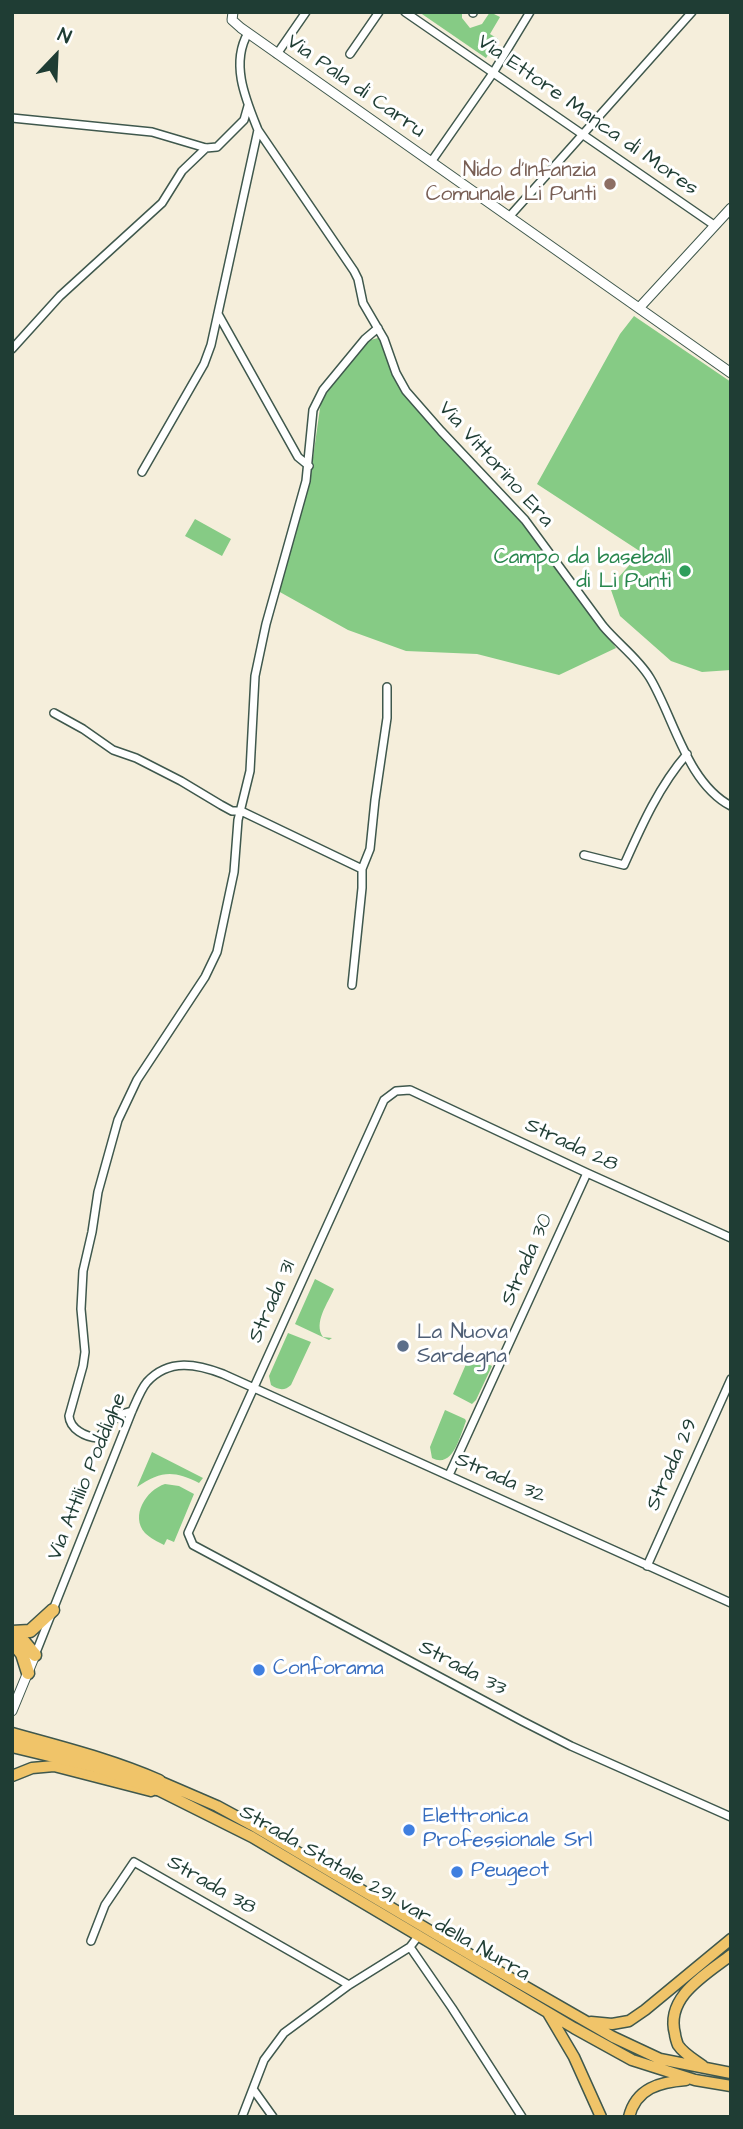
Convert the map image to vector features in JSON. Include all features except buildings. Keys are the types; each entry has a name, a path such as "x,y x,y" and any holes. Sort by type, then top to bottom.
{"highway":[{"path":"13,1635 30,1631 53,1610"},
{"path":"13,1635 20,1637 35,1655"},
{"path":"13,1635 28,1673"},
{"name":"Strada Statale 291 var della Nurra","path":"16,1741 161,1788"}],"main road":[{"path":"12,1776 32,1768 54,1766 138,1789 161,1788"},
{"name":"Strada Statale 291 var della Nurra","path":"161,1788 253,1837 632,2060 695,2080 731,2087"},
{"name":"Strada Statale 291 var della Nurra","path":"161,1788 218,1806 613,2037 660,2059 731,2073"},
{"path":"579,2018 612,2024 629,2021 645,2011 731,1939"},
{"path":"708,2069 677,2044 673,2030 673,2014 681,1997 731,1955"},
{"path":"547,2011 574,2057 601,2117"},
{"path":"629,2117 641,2093 653,2085 695,2080"}],"street":[{"path":"233,12 232,20 248,33"},
{"path":"277,54 306,12"},
{"path":"350,54 379,12"},
{"name":"Via Ettore Manca di Mores","path":"405,12 714,225"},
{"path":"431,162 493,73 530,12"},
{"path":"509,217 692,12"},
{"name":"Via Pala di Carru","path":"248,33 731,373"},
{"name":"Via Vittorino Era","path":"248,33 239,56 241,78 258,130 354,271 363,303 378,328 406,391 525,520 603,625 640,663 660,696 687,754 713,794 731,806"},
{"path":"12,118 152,132 206,148 217,146 244,120 248,106"},
{"path":"142,472 204,364 211,345 258,130"},
{"path":"12,349 60,296 162,203 182,171 206,148"},
{"path":"639,308 731,208"},
{"path":"218,313 298,457 309,466"},
{"path":"132,1411 118,1415 97,1438 92,1438 70,1423 69,1416 85,1352 81,1309 83,1271 93,1232 98,1192 125,1104 137,1080 205,976 217,952 232,881 240,811 250,771 253,692 261,643 309,466 312,419 316,402 365,339 378,328"},
{"path":"352,985 362,894 362,869 370,849 374,800 387,718 387,687"},
{"path":"54,713 113,750 136,758 181,781 232,811 240,811 362,869"},
{"path":"584,855 624,865 639,831 674,769 687,754"},
{"name":"Strada 28","path":"396,1091 410,1090 731,1238"},
{"name":"Strada 31","path":"188,1533 384,1101 396,1091"},
{"name":"Strada 30","path":"449,1475 587,1173"},
{"name":"Via Attilio Poddighe","path":"35,1655 132,1411 147,1382 163,1369 180,1364 201,1366 254,1387"},
{"name":"Strada 29","path":"647,1566 731,1379"},
{"name":"Strada 32","path":"254,1387 731,1603"},
{"name":"Strada 33","path":"188,1533 193,1545 522,1721 570,1746 731,1817"},
{"path":"12,1711 35,1655"},
{"name":"Strada 38","path":"91,1941 106,1905 134,1862 349,1985"},
{"path":"242,2117 264,2060 284,2032 349,1985 410,1947 419,1936"},
{"path":"410,1947 522,2117"},
{"path":"253,2089 273,2117"}],"green space":[{"path":"419,12 462,12 462,18 470,28 482,24 490,12 500,17 490,34 498,39 486,58"},
{"path":"634,316 731,382 731,670 702,672 671,661 620,616 610,587 641,552 537,484 620,334"},
{"path":"381,337 408,394 495,486 563,565 616,648 559,675 477,654 406,651 348,630 278,591 311,472 321,401 364,342"},
{"path":"195,519 231,539 222,556 185,536"},
{"path":"315,1279 334,1289 320,1326 323,1337 332,1338 329,1340 295,1324"},
{"path":"288,1333 311,1342 291,1385 279,1389 271,1385 269,1376"},
{"path":"470,1355 492,1366 472,1404 453,1394"},
{"path":"445,1410 466,1421 455,1449 445,1459 439,1460 432,1458 430,1447"},
{"path":"152,1452 203,1478 199,1483 182,1476 167,1474 137,1487"},
{"path":"165,1484 179,1486 194,1494 174,1542 167,1539 164,1545 145,1533 139,1519 146,1498"}],"place":[{"name":"Nido d'Infanzia Comunale Li Punti","path":"610,184"},
{"name":"Campo da baseball di Li Punti","path":"685,571"},
{"name":"La Nuova Sardegna","path":"403,1346"},
{"name":"Conforama","path":"259,1670"},
{"name":"Elettronica Professionale Srl","path":"409,1830"},
{"name":"Peugeot","path":"457,1872"}]}
